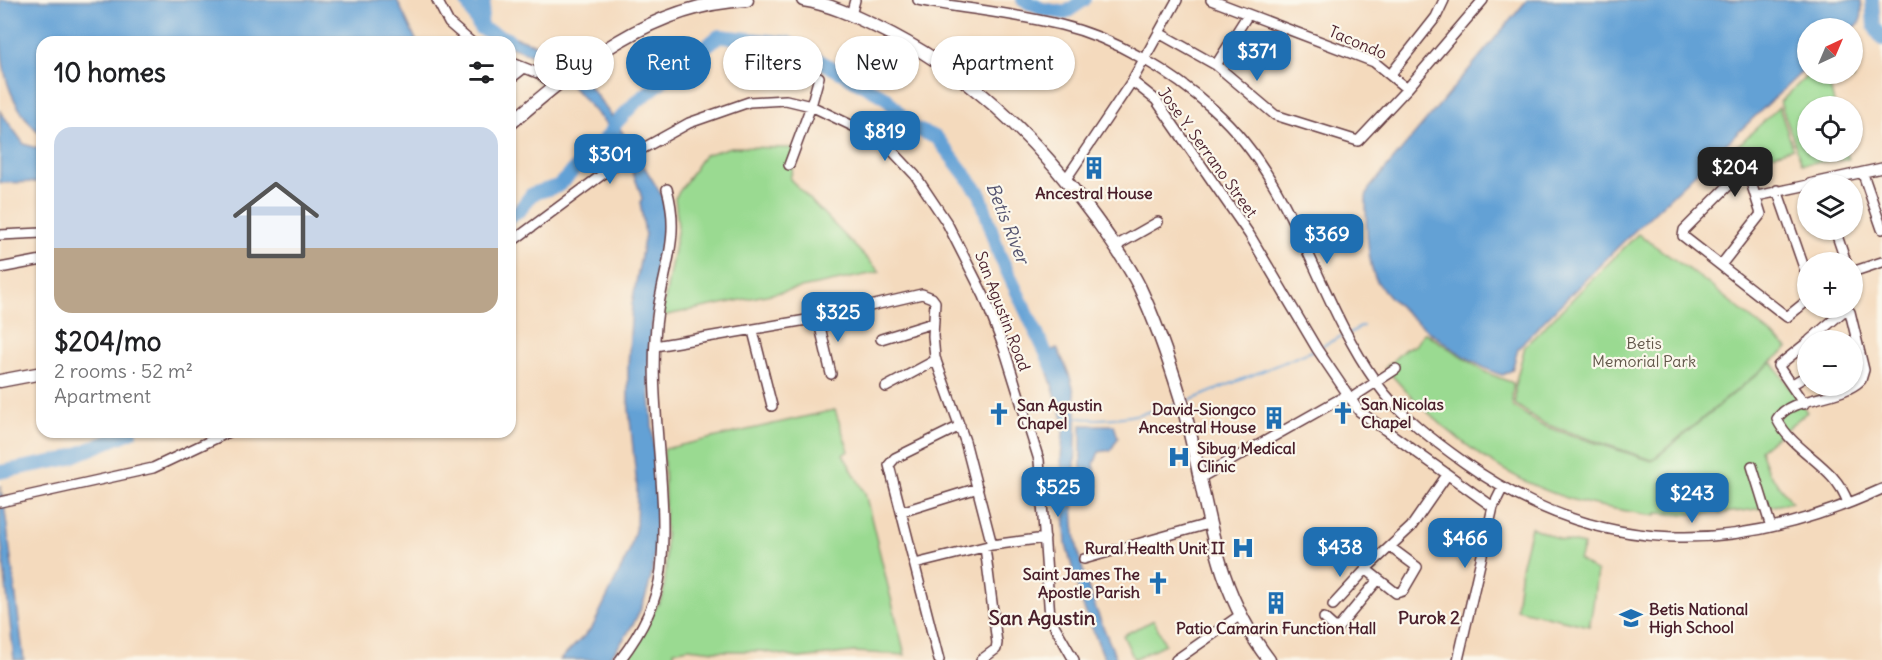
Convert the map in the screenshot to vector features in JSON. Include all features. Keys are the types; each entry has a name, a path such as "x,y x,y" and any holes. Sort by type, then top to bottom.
{"main road":[{"path":"614,44 651,23 725,1 747,0"},
{"path":"803,0 851,15 917,46 964,80 1025,134 1066,178 1138,286 1180,396 1208,524 1239,616 1269,660"},
{"path":"516,119 550,90"},
{"path":"0,381 36,374"}],"street":[{"path":"437,0 449,23 464,36"},
{"path":"851,15 855,0"},
{"path":"918,0 1061,25 1107,42 1142,59 1212,108 1254,153 1293,219 1335,315 1376,384 1431,438 1502,489 1590,526 1625,533 1693,538 1729,536 1771,527 1848,503 1882,489"},
{"path":"1066,178 1132,81 1142,59 1177,0"},
{"name":"Tacondo","path":"1211,0 1247,16 1349,52 1381,66 1407,89"},
{"path":"1391,74 1436,16 1444,0"},
{"path":"1159,33 1216,65 1275,115 1358,141 1407,89 1483,0"},
{"path":"1216,65 1247,16"},
{"path":"516,64 534,72"},
{"path":"516,75 525,68"},
{"name":"Jose Y. Serrano Street","path":"1132,81 1156,100 1249,234 1348,397 1368,420 1493,507"},
{"path":"789,165 816,90"},
{"name":"San Agustin Road","path":"516,239 622,160 642,148 689,123 749,102 786,100 812,106 882,140 929,193 964,252 1004,348 1039,460 1050,618 1074,660"},
{"path":"1882,168 1863,174 1882,229"},
{"path":"1721,265 1761,214 1748,173 1743,173 1684,230 1683,236 1787,317 1797,309"},
{"path":"1757,196 1797,187"},
{"path":"620,660 649,612 661,569 662,469 656,407 655,346 658,312 674,227 667,189"},
{"path":"1777,190 1799,252"},
{"path":"1114,247 1158,222"},
{"path":"0,235 36,233"},
{"path":"0,268 36,261"},
{"path":"1863,268 1882,262"},
{"path":"655,346 753,331 922,294 932,298 935,303 933,323 936,360 960,426 978,488 989,546 997,643 996,649 981,660"},
{"path":"1822,330 1845,310 1850,312 1853,330"},
{"path":"818,318 831,374"},
{"path":"881,339 933,323"},
{"path":"753,331 772,406"},
{"path":"1797,351 1778,366 1803,404"},
{"path":"886,387 936,360"},
{"path":"1198,478 1376,384 1396,369"},
{"path":"1791,385 1797,381"},
{"path":"1823,396 1787,408 1779,414 1777,419 1779,424 1834,476 1848,503"},
{"path":"939,660 889,465 960,426"},
{"path":"3,502 153,468 216,438"},
{"path":"1752,466 1771,527"},
{"path":"1334,605 1424,512 1447,475"},
{"path":"901,512 978,488"},
{"path":"1458,660 1493,507 1502,489"},
{"path":"1084,559 1208,524"},
{"path":"915,564 989,546 1045,538"},
{"path":"1367,570 1377,581 1400,593 1417,570 1414,564 1390,547"},
{"path":"1324,618 1334,627 1339,627 1377,581"},
{"path":"1176,660 1239,616"}],"green space":[{"path":"1799,84 1839,84 1830,87 1832,96 1797,96 1797,150 1780,102"},
{"path":"1779,107 1793,148 1775,154 1742,156 1735,148"},
{"path":"731,147 798,148 790,179 880,272 662,316 678,227 675,198 704,155"},
{"name":"Betis Memorial Park","path":"1638,234 1702,279 1788,348 1652,460 1542,423 1515,404 1515,385 1525,346"},
{"path":"1424,332 1487,373 1513,383 1512,405 1540,425 1652,461 1772,362 1807,412 1760,450 1768,472 1792,502 1742,511 1708,514 1656,513 1656,516 1570,499 1517,477 1492,463 1446,428 1424,409 1385,368 1406,348 1415,346"},
{"path":"835,410 849,451 843,454 865,493 905,655 854,652 799,658 762,651 715,651 688,648 674,651 674,660 625,660 663,596 666,570 664,449"},
{"path":"1531,527 1561,540 1584,545 1579,560 1597,572 1589,626 1516,609 1521,568"},
{"path":"1154,620 1165,644 1134,659 1123,635"}],"water":[{"path":"0,0 397,0 414,36 36,36 36,129 28,121 10,91 2,57"},
{"path":"1527,0 1861,0 1861,18 1797,18 1797,77 1624,241 1525,340 1518,349 1512,370 1503,375 1472,361 1431,333 1394,302 1381,287 1374,275 1370,258 1366,197 1369,189"},
{"path":"493,27 507,34 512,36 492,36"},
{"path":"516,37 534,44 534,56 516,49"},
{"path":"575,90 592,90 596,95 612,116 661,194 666,207 664,261 653,318 649,363 656,486 656,547 651,577 640,610 629,632 607,660 560,660 592,628 629,552 636,526 637,487 628,400 628,367 632,304 645,234 639,189 631,169 606,124"},
{"path":"0,111 24,144 36,148 36,182 0,183"},
{"path":"1057,348 1071,379 1075,399 1077,430 1073,509 1076,542 1090,594 1117,660 1105,660 1083,606 1066,545 1061,459 1064,421 1042,355"},
{"path":"1081,425 1114,425 1118,438 1111,450 1099,452 1094,464 1098,486 1081,494"},
{"path":"0,485 24,660 14,660 0,530"}],"waterway":[{"path":"466,0 480,28"},
{"path":"480,28 484,0"},
{"path":"1023,0 1042,9 1065,13 1084,0"},
{"path":"1872,0 1874,26 1882,39"},
{"path":"480,28 499,36"},
{"name":"Betis River","path":"516,212 532,194 558,186 607,137 616,123 635,103 719,36 788,43 886,98 911,127 937,138 980,194 999,254 1053,368"},
{"path":"1349,333 1363,326"},
{"path":"1320,347 1344,335"},
{"path":"1186,402 1314,350"},
{"path":"1074,417 1113,418 1178,404"},
{"name":"Betis River","path":"0,472 66,459 117,438"}],"place":[{"name":"Ancestral House","path":"1094,168"},
{"name":"San Nicolas Chapel","path":"1343,413"},
{"name":"San Agustin Chapel","path":"999,414"},
{"name":"David-Siongco Ancestral House","path":"1274,418"},
{"name":"Sibug Medical Clinic","path":"1179,457"},
{"name":"Rural Health Unit II","path":"1243,548"},
{"name":"Saint James The Apostle Parish","path":"1158,583"},
{"name":"Patio Camarin Function Hall","path":"1276,603"},
{"name":"Betis National High School","path":"1631,618"}],"district":[{"name":"San Agustin","path":"1042,617"},
{"name":"Purok 2","path":"1429,617"}]}
